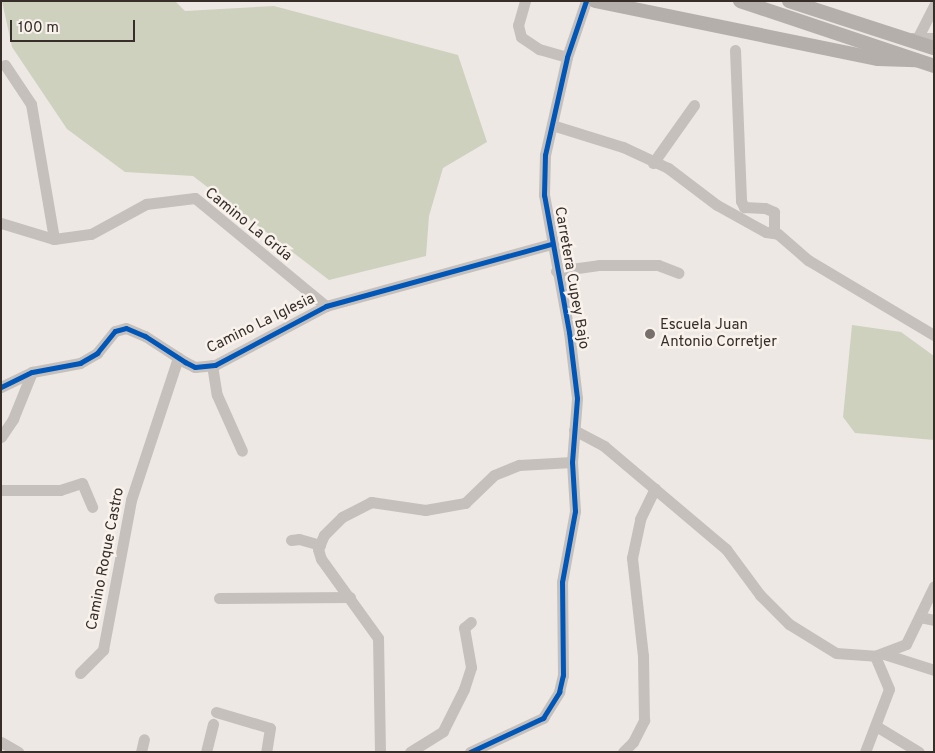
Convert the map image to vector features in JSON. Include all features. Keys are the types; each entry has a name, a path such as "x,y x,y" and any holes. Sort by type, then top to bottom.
{"main road":[{"path":"595,1 878,59 916,60"},
{"path":"740,1 934,66"},
{"path":"789,1 934,48"},
{"path":"823,1 854,22"}],"street":[{"path":"525,1 518,25 521,36 539,49 567,57"},
{"name":"Carretera Cupey Bajo","path":"470,752 535,724 551,709 559,692 564,657 562,582 575,511 572,462 577,398 544,195 545,154 567,57 586,1"},
{"path":"918,37 934,4"},
{"path":"903,38 934,38"},
{"path":"735,50 741,201 744,207 765,208 774,212 774,233"},
{"path":"5,65 31,104 54,239"},
{"path":"653,163 694,105"},
{"path":"552,125 623,147 653,163 668,168 717,205 774,233 808,260 934,335"},
{"name":"Camino La Grúa","path":"1,223 54,239 91,234 146,204 195,198 326,306"},
{"name":"Camino La Iglesia","path":"1,387 32,372 80,363 97,353 115,331 126,328 195,366 212,365 326,306 551,244"},
{"path":"556,270 599,265 658,265 679,273"},
{"name":"Camino Roque Castro","path":"80,673 103,650 131,500 178,358"},
{"path":"212,365 216,395 242,451"},
{"path":"1,437 13,419 32,372"},
{"path":"574,430 604,446 726,549 760,594 789,624 836,653 879,655 934,670"},
{"path":"380,752 378,638 321,559 320,545 324,535 342,517 371,502 425,510 465,503 494,476 519,465 572,462"},
{"path":"1,490 60,490 82,483 92,507"},
{"path":"623,752 633,742 644,720 643,656 632,558 640,519 656,488"},
{"path":"291,540 299,539 320,545"},
{"path":"879,655 906,644 934,586"},
{"path":"219,598 350,597"},
{"path":"920,617 934,620"},
{"path":"410,752 443,731 464,689 470,667 464,628 471,622"},
{"path":"865,752 889,689 879,655"},
{"path":"216,712 270,728 266,752"},
{"path":"206,752 213,724"},
{"path":"876,726 920,752"},
{"path":"141,752 144,739"},
{"path":"1,742 18,752"}],"green space":[{"path":"2,1 175,1 185,11 274,6 458,55 487,142 443,168 429,216 426,256 329,280 193,176 125,172 67,129 12,47"},
{"path":"852,325 901,332 934,356 934,440 855,433 843,417"}],"cycle path":[{"path":"470,752 543,718 559,692 563,675 562,582 575,511 572,462 577,398 569,332 544,195 545,155 567,57 586,1"},
{"path":"1,387 32,372 80,363 97,353 115,331 126,328 145,336 195,367 215,365 326,306 551,244"}],"place":[{"name":"Escuela Juan Antonio Corretjer","path":"650,334"}]}
